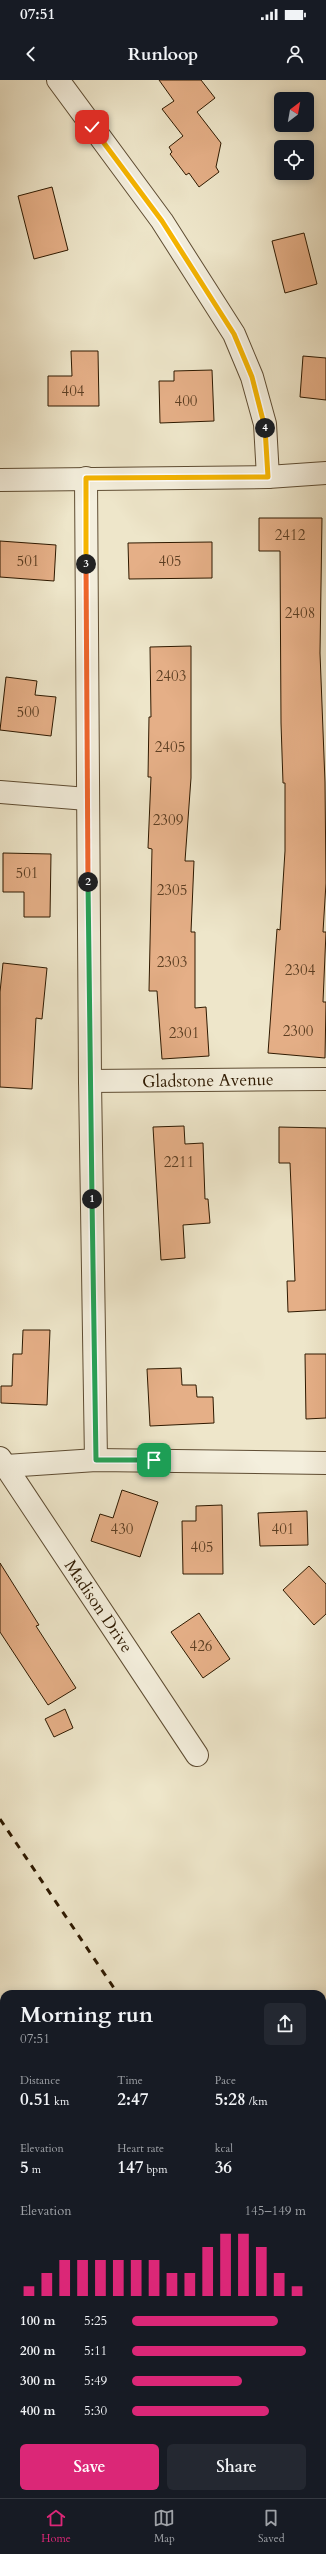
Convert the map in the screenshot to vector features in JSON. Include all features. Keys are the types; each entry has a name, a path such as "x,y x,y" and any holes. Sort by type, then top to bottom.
{"street":[{"path":"58,80 162,221 234,334 252,377 265,424 268,477"},
{"path":"0,480 268,477 326,473"},
{"path":"86,478 87,798 96,1460"},
{"path":"0,792 87,798"},
{"name":"Gladstone Avenue","path":"90,1081 326,1079"},
{"path":"3,1462 96,1460 326,1463"},
{"name":"Madison Drive","path":"3,1462 197,1755"}],"building":[{"path":"159,80 201,80 215,98 197,112 221,143 216,167 219,172 199,187 189,173 186,175 170,154 172,152 169,147 183,136 162,109 174,101"},
{"path":"52,187 68,250 34,259 18,196"},
{"path":"304,233 317,284 285,293 272,241"},
{"path":"71,351 98,351 99,406 48,406 48,376 72,376"},
{"path":"303,356 326,358 326,400 300,397"},
{"path":"212,370 214,421 160,423 159,381 174,381 174,371"},
{"path":"259,518 322,518 320,653 325,782 326,883 323,932 326,932 323,1002 326,1002 325,1058 268,1053 277,929 280,930 285,851 285,783 283,783 281,723 280,551 259,551"},
{"path":"0,541 56,545 54,581 0,577"},
{"path":"212,542 212,578 129,579 128,543"},
{"path":"191,646 191,778 185,861 194,861 191,932 195,932 195,1008 206,1007 209,1056 162,1059 157,991 149,991 152,849 148,848 151,777 148,777 149,717 151,717 150,647"},
{"path":"6,677 37,681 35,695 56,697 51,736 0,730"},
{"path":"3,853 51,854 50,917 24,917 24,892 3,892"},
{"path":"3,963 47,968 42,1019 36,1018 32,1089 0,1087 0,992"},
{"path":"184,1126 185,1144 203,1143 205,1199 208,1199 210,1223 183,1225 185,1258 161,1260 153,1127"},
{"path":"279,1127 326,1128 326,1310 288,1312 287,1281 295,1281 290,1163 279,1163"},
{"path":"23,1330 50,1330 47,1405 1,1403 1,1386 12,1386 13,1354 22,1354"},
{"path":"305,1354 326,1354 326,1418 306,1419"},
{"path":"181,1368 182,1385 196,1385 197,1397 213,1397 214,1423 150,1426 147,1369"},
{"path":"122,1490 158,1502 140,1557 91,1541 100,1514 113,1518"},
{"path":"222,1505 223,1574 183,1574 182,1521 196,1521 196,1506"},
{"path":"307,1511 308,1545 260,1546 258,1513"},
{"path":"0,1563 39,1625 36,1626 76,1688 48,1705 0,1632"},
{"path":"309,1566 326,1584 326,1614 314,1625 283,1590"},
{"path":"199,1613 230,1659 203,1678 171,1632"},
{"path":"65,1709 73,1728 54,1737 45,1719"}],"railway":[{"path":"0,1819 115,1990"}],"route":[{"path":"92,127 162,221 234,334 252,377 265,424 268,477 86,478 87,798 96,1460 154,1460"}]}
